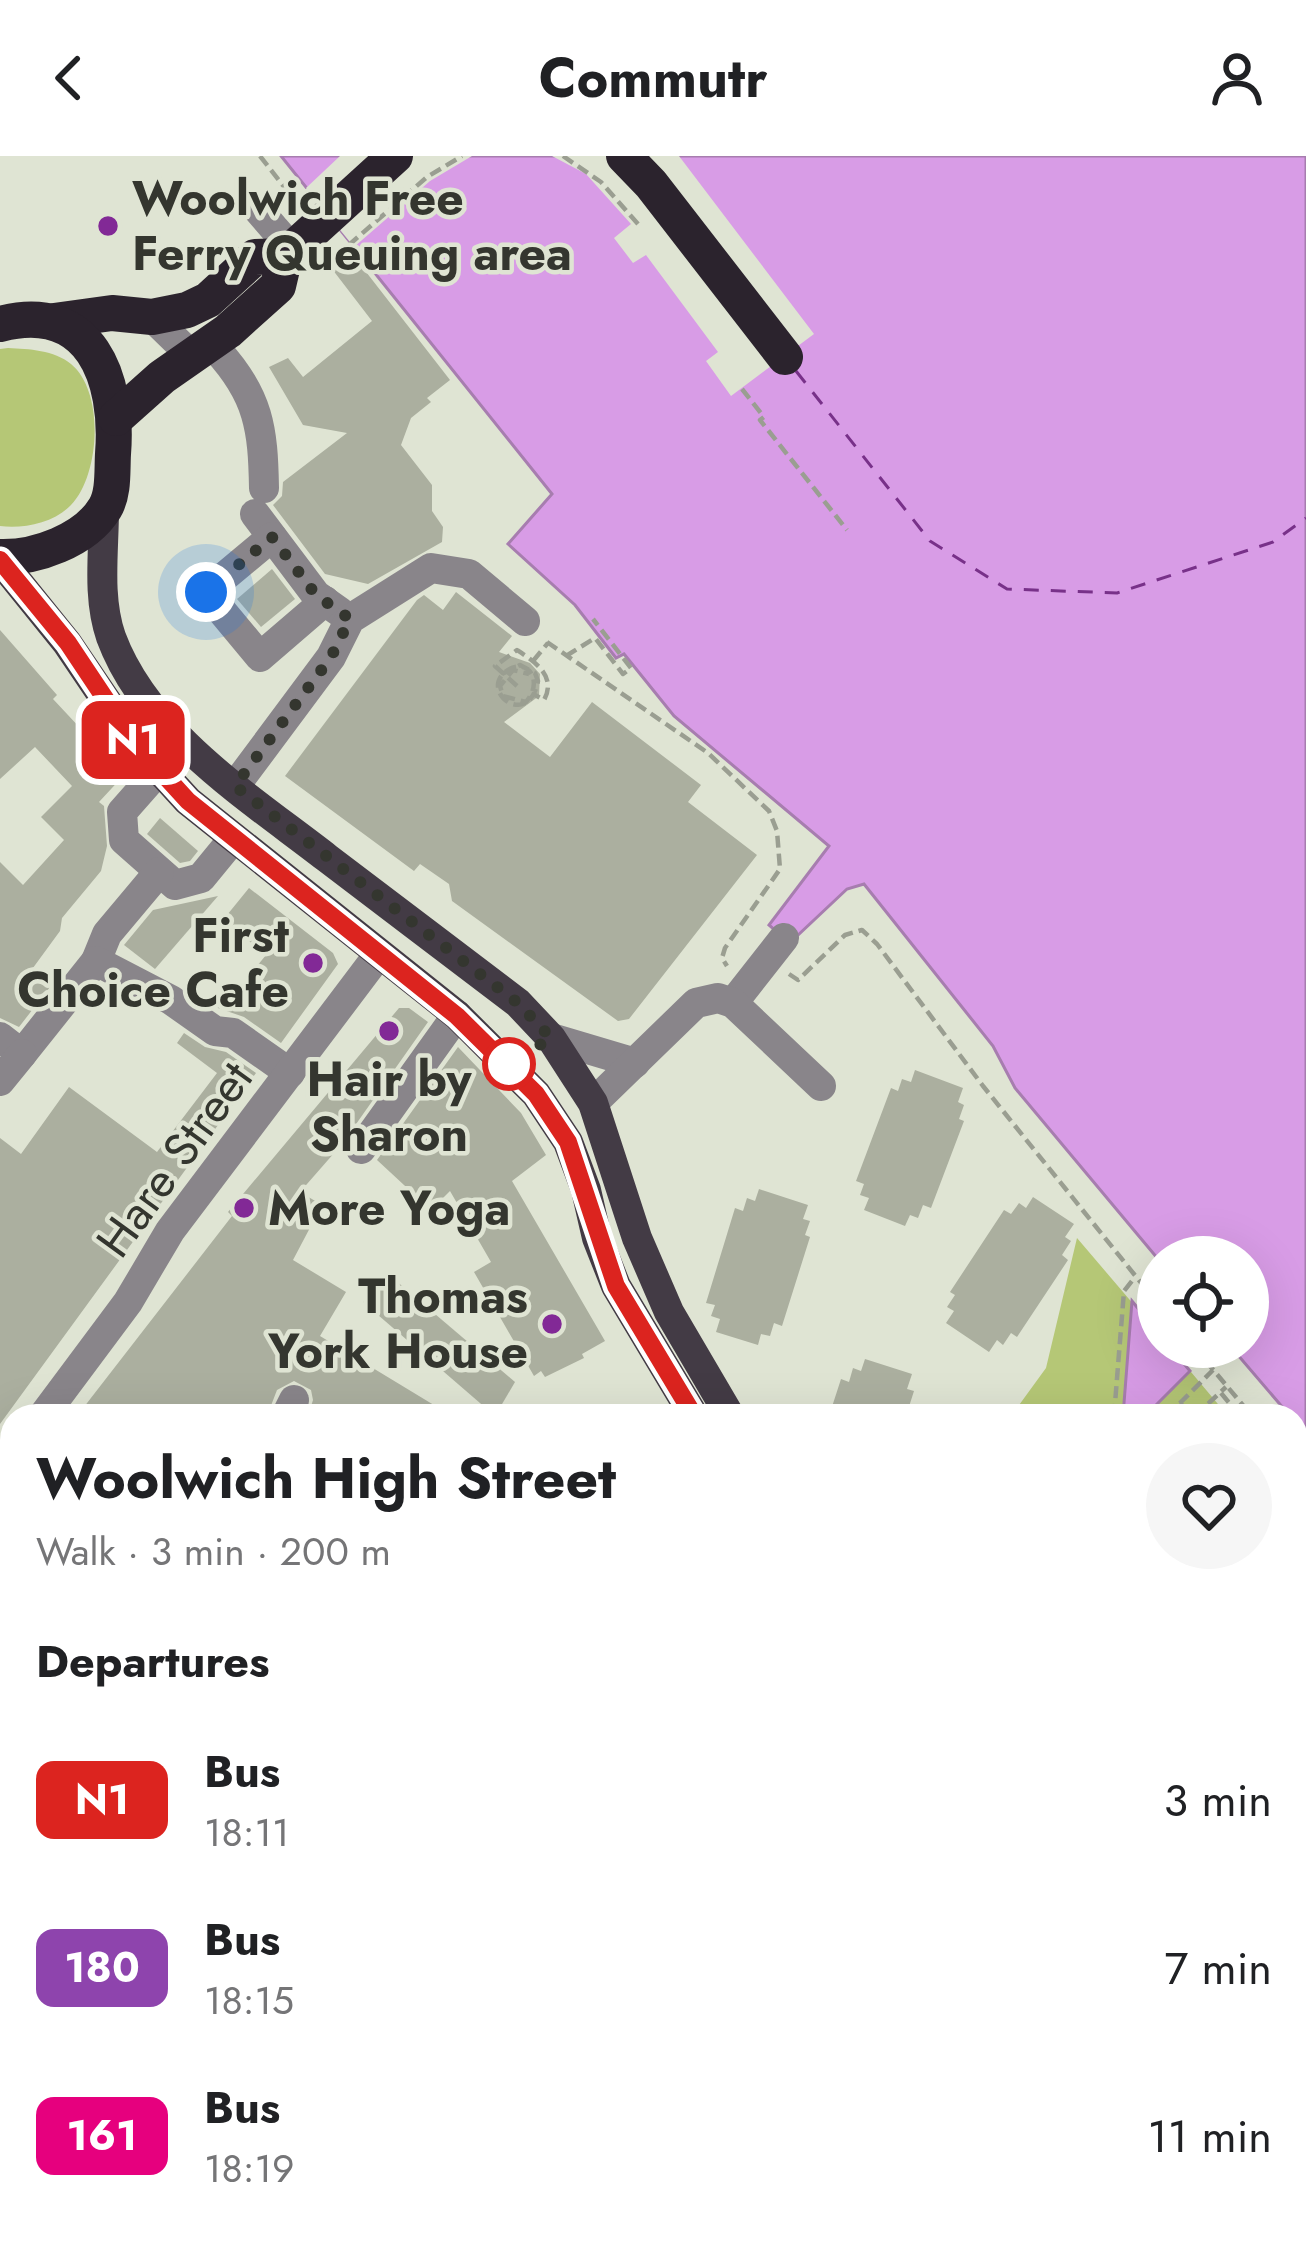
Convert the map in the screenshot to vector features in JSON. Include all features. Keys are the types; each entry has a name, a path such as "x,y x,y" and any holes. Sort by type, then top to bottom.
{"highway":[{"path":"116,418 191,356 235,351 278,286 289,252 395,156"},
{"path":"623,156 651,184 784,357"},
{"path":"19,318 112,313 152,316 187,310 208,300 255,257 289,252"},
{"path":"0,558 23,557 57,545 86,528 104,509 116,418 106,373 93,352 19,318"}],"main road":[{"path":"104,509 103,601 113,643 164,718 235,786 518,1003 551,1038 593,1103 637,1238 669,1312 723,1404"},
{"path":"0,558 159,770 233,839 457,1016 536,1094 568,1142 616,1286 687,1404"}],"street":[{"path":"260,212 289,252"},
{"path":"152,316 191,356"},
{"path":"235,351 262,430 264,513 298,573 337,610"},
{"path":"264,513 206,592 260,657 337,610 431,568 469,574 537,632"},
{"path":"235,786 331,657 337,610"},
{"path":"159,770 122,812 124,840 175,885 201,878 233,839"},
{"path":"0,1081 11,1046 96,961 107,934 159,872"},
{"path":"733,1003 784,938"},
{"name":"Hare Street","path":"52,1404 128,1302 170,1231 379,955"},
{"path":"96,961 171,1000 215,1031 233,1033 290,1073"},
{"path":"593,1103 696,1003 718,998 733,1003 820,1086"},
{"path":"362,1149 457,1016"},
{"path":"551,1038 635,1063"}],"path":[{"path":"260,156 286,189 325,220 427,177 462,156"},
{"path":"563,156 588,171 635,222 653,234"},
{"path":"742,389 764,417 760,420 847,530"},
{"path":"566,656 595,638 623,674 631,668 593,619"},
{"path":"537,632 708,753 769,811 778,831 780,869 725,948"},
{"path":"533,661 537,632"},
{"path":"517,686 495,666 517,650 547,676 549,691 544,700 535,695"},
{"path":"502,674 510,667 528,667 538,681 535,695 526,704 516,705 507,702 498,689 500,677 512,668 526,669 536,681 526,701 503,696 500,686 513,670 529,674"},
{"path":"798,980 845,934 862,930 1136,1277 1124,1291 1115,1404"},
{"path":"1180,1403 1214,1370 1232,1404"},
{"path":"1206,1404 1223,1389"},
{"path":"1223,1389 1239,1404"}],"green space":[{"path":"0,349 49,353 71,364 82,377 94,413 93,455 81,491 56,516 18,527 0,526"},
{"path":"1077,1238 1137,1308 1137,1368 1188,1368 1218,1404 1020,1404 1046,1368"}],"shaded area":[{"path":"281,156 1306,156 1306,1404 1280,1404 1249,1368 1269,1368 1269,1236 1139,1236 1015,1088 993,1046 864,884 847,889 781,951 784,938 769,925 829,846 674,716 624,654 616,658 575,605 508,544 552,494"},
{"path":"1132,1301 1137,1307 1137,1368 1190,1371 1157,1404 1124,1404"}],"pier":[{"path":"340,156 472,156 430,181 354,247 306,188"},
{"path":"552,156 679,156 814,334 731,396 706,361 718,352 646,255 633,263 614,238 631,224 586,174"}],"building":[{"path":"349,250 450,380 411,418 401,445 432,485 432,511 443,527 442,542 368,584 325,574 273,505 282,496 283,482 347,433 303,425 269,367 288,358 303,377 372,321 329,265"},
{"path":"272,569 295,599 261,627 237,599"},
{"path":"456,592 512,636 499,652 530,663 540,674 539,696 504,722 550,757 592,702 701,785 688,802 757,855 629,1019 618,1021 452,901 449,884 420,864 414,871 285,776 417,600 424,595 443,610"},
{"path":"0,630 57,695 53,699 124,775 99,802 104,806 107,846 101,871 62,918 60,931 30,972 50,987 19,1027 0,1018 0,862 23,885 64,840 41,817 72,786 35,747 0,779"},
{"path":"160,818 198,851 190,861 180,863 147,834"},
{"path":"249,888 333,953 338,964 281,1043 244,1017 215,1007 231,988 236,992 266,955 223,920"},
{"path":"218,896 155,969 124,945 153,910"},
{"path":"399,1008 409,1008 428,1022 342,1144 300,1192 322,1205 293,1260 346,1292 320,1336 432,1404 312,1404 311,1390 294,1381 277,1390 272,1404 86,1404 232,1216 228,1212"},
{"path":"184,1033 205,1047 226,1052 256,1073 15,1404 0,1404 0,1138 21,1154 69,1087 157,1152 217,1073 177,1043"},
{"path":"458,1047 521,1113 546,1155 512,1181 605,1341 582,1354 584,1358 545,1377 541,1371 534,1376 474,1272 491,1262 450,1191 431,1210 377,1160"},
{"path":"915,1070 963,1088 958,1102 964,1105 959,1119 964,1121 931,1208 923,1205 918,1218 910,1215 905,1226 864,1210 869,1198 860,1195 864,1184 856,1181 891,1088 898,1091 902,1079 911,1082"},
{"path":"759,1189 808,1205 803,1219 810,1221 805,1235 810,1237 782,1326 774,1323 770,1336 761,1334 758,1345 716,1332 720,1319 711,1316 715,1305 706,1303 735,1208 743,1211 747,1198 755,1201"},
{"path":"1033,1197 1074,1224 1065,1237 1071,1241 1062,1255 1068,1260 1017,1337 1011,1333 1003,1345 997,1340 989,1352 946,1323 954,1311 947,1307 955,1295 950,1292 1004,1210 1011,1214 1019,1203 1026,1208"},
{"path":"388,1274 515,1382 502,1404 481,1404 363,1302"},
{"path":"865,1359 912,1374 907,1389 914,1391 910,1404 833,1404 841,1379 849,1382 853,1368 861,1371"}],"ferry route":[{"path":"796,371 930,541 1007,589 1117,593 1273,542 1306,518"}],"bus line":[{"name":"N1","path":"0,560 68,643 134,742 188,801 457,1016 536,1094 568,1142 616,1286 687,1404"}],"place":[{"name":"Woolwich Free Ferry Queuing area","path":"108,226"},
{"name":"First Choice Cafe","path":"313,963"},
{"name":"Hair by Sharon","path":"389,1031"},
{"name":"More Yoga","path":"244,1208"},
{"name":"Thomas York House","path":"552,1324"}],"route":[{"path":"206,592 272,537 316,595 350,619 331,657 235,786 518,1003 551,1038 509,1064"}]}
